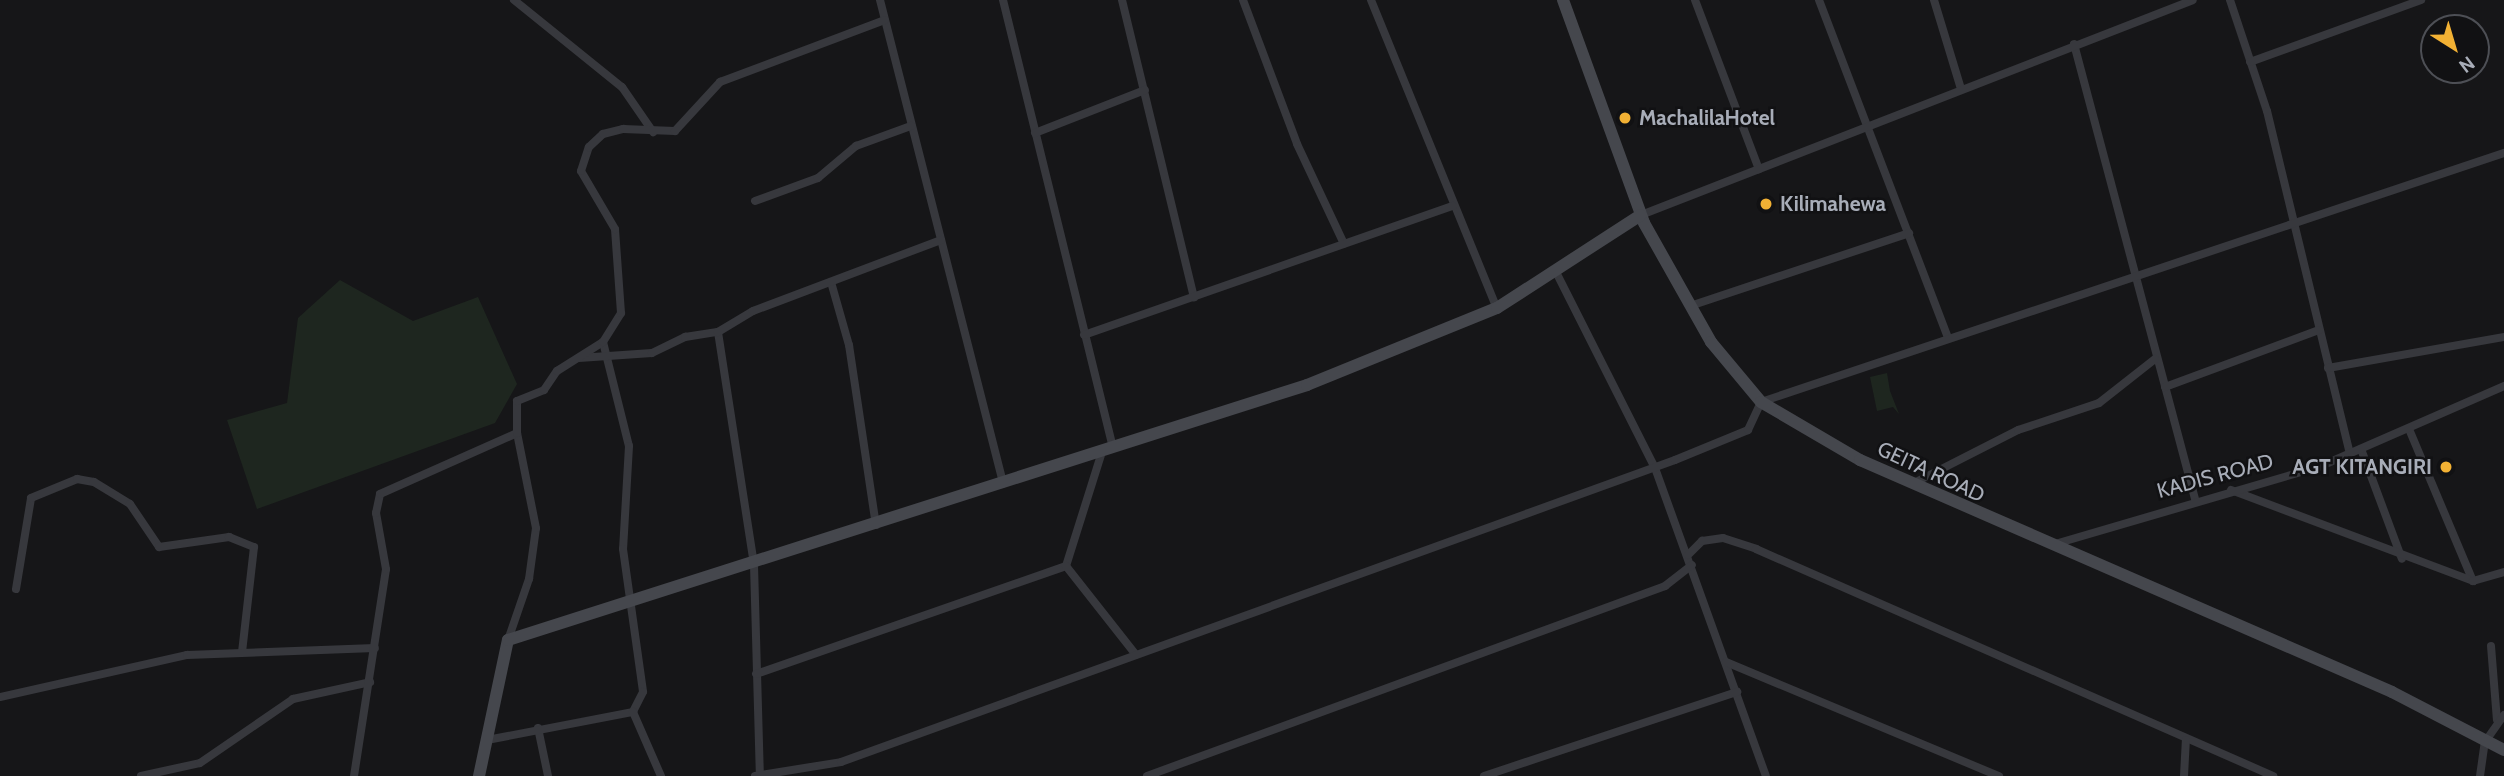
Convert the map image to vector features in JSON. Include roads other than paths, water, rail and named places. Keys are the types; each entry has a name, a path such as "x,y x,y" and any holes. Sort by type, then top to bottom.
{"street":[{"path":"514,0 622,87 653,132"},
{"path":"880,0 1003,484"},
{"path":"1003,0 1084,335 1107,450 1066,566"},
{"path":"1122,0 1194,297"},
{"path":"1243,0 1297,144 1344,244"},
{"path":"1371,0 1452,206 1497,308"},
{"name":"GEITA ROAD","path":"1563,0 1641,215 1690,306 1738,379 1761,402 1912,484 2049,547 2392,692 2504,750"},
{"path":"1695,0 1759,169"},
{"path":"1819,0 1865,127 1909,233 1948,338"},
{"path":"1934,0 1961,89"},
{"path":"508,640 754,565 1307,385 1497,308 1641,215 2074,44 2193,0"},
{"path":"2230,0 2250,62 2350,453"},
{"path":"2250,62 2421,0"},
{"path":"479,776 508,640 528,579 536,528 517,433 517,401 544,390 576,359 603,342 621,313 621,262 615,229 581,171 589,147 603,134 675,131 720,82 885,20"},
{"path":"2074,44 2133,282 2195,499"},
{"path":"1035,133 1145,90"},
{"path":"755,201 817,178 856,146 911,126"},
{"path":"718,332 754,565 759,776 841,762 1655,467 1748,430 1761,402 1948,338 2133,282 2290,224 2504,153"},
{"path":"1084,335 1452,206"},
{"path":"1690,306 1909,233"},
{"path":"576,359 652,353 685,337 718,332 831,282 941,240"},
{"path":"1556,272 1655,467 1766,776"},
{"path":"831,282 849,345 876,525"},
{"path":"2165,387 2319,331"},
{"path":"2328,368 2504,337"},
{"path":"603,342 604,358 623,407 629,446 627,604 643,692 633,712"},
{"path":"1912,484 2018,430 2099,403 2155,359"},
{"name":"KADIS ROAD","path":"2049,547 2195,499 2350,453 2504,386"},
{"path":"2409,429 2473,581"},
{"path":"354,776 386,569 376,513 380,494 517,433"},
{"path":"2361,449 2402,559"},
{"path":"16,589 31,498 77,479 94,482 130,503 143,531 159,547 229,537 254,547 242,652"},
{"path":"2231,490 2402,559 2473,581 2504,572"},
{"path":"1688,555 1702,541 1723,538 1756,550 2273,776"},
{"path":"1147,776 1665,586 1692,565"},
{"path":"1066,566 1136,655"},
{"path":"756,674 1066,566"},
{"path":"2480,776 2485,742 2501,718 2491,646"},
{"path":"0,697 187,655 375,648"},
{"path":"1726,662 1999,776"},
{"path":"141,776 200,763 293,699 370,682"},
{"path":"1485,776 1737,692"},
{"path":"487,740 538,728 633,712"},
{"path":"633,712 661,776"},
{"path":"538,728 548,776"},
{"path":"2184,776 2186,740"}],"place":[{"name":"MachalilaHotel","path":"1625,118"},
{"name":"Kilimahewa","path":"1766,204"},
{"name":"AGT KITANGIRI","path":"2446,467"}]}
